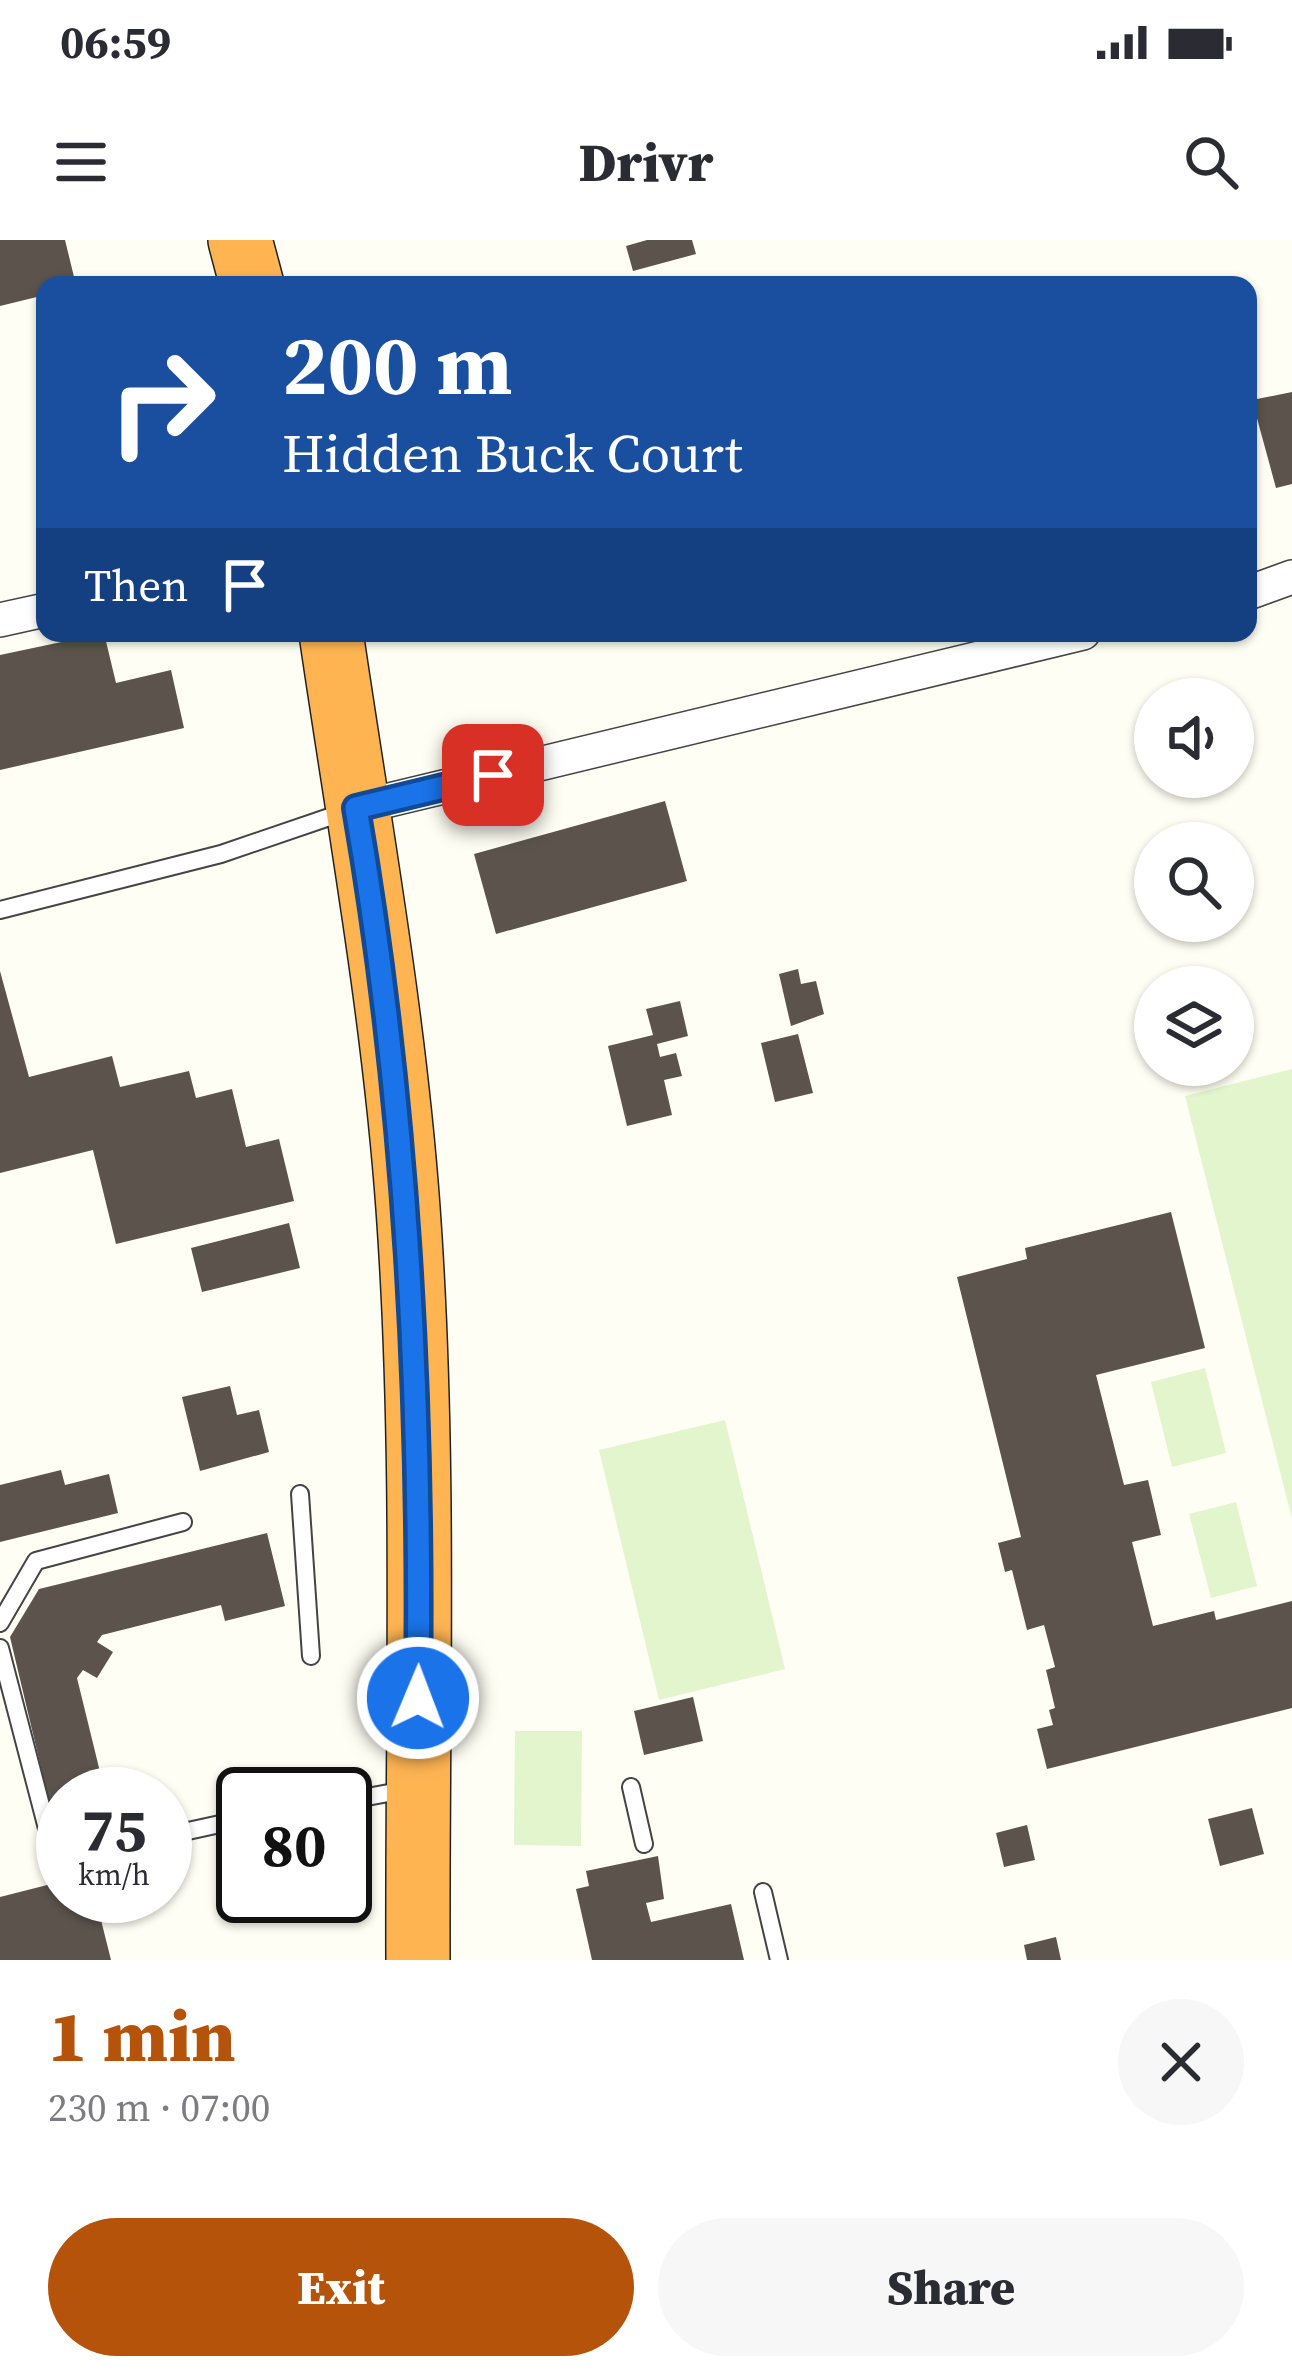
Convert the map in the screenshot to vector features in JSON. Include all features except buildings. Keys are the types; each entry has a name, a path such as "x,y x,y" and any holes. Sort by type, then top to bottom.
{"highway":[{"path":"240,240 250,276"},
{"path":"332,642 387,1000 410,1234 419,1537 418,1960"}],"street":[{"path":"1257,590 1292,577"},
{"path":"0,620 36,612"},
{"path":"356,808 1046,642"}],"lane":[{"path":"0,910 221,854 356,808"},
{"path":"300,1494 311,1655"},
{"path":"0,1623 36,1561 183,1522"},
{"path":"0,1648 36,1786"},
{"path":"631,1786 644,1844"},
{"path":"372,1796 417,1788"},
{"path":"763,1892 779,1960"}],"green space":[{"path":"1292,1069 1292,1519 1185,1096 1225,1086 1254,1086 1254,1079"},
{"path":"1205,1368 1226,1453 1172,1467 1151,1382"},
{"path":"725,1420 785,1669 659,1700 599,1450"},
{"path":"1236,1502 1257,1586 1211,1598 1189,1514"},
{"path":"515,1731 582,1731 581,1846 514,1845"}],"route":[{"path":"418,1698 416,1329 403,1139 387,1000 356,808 493,775"}]}
